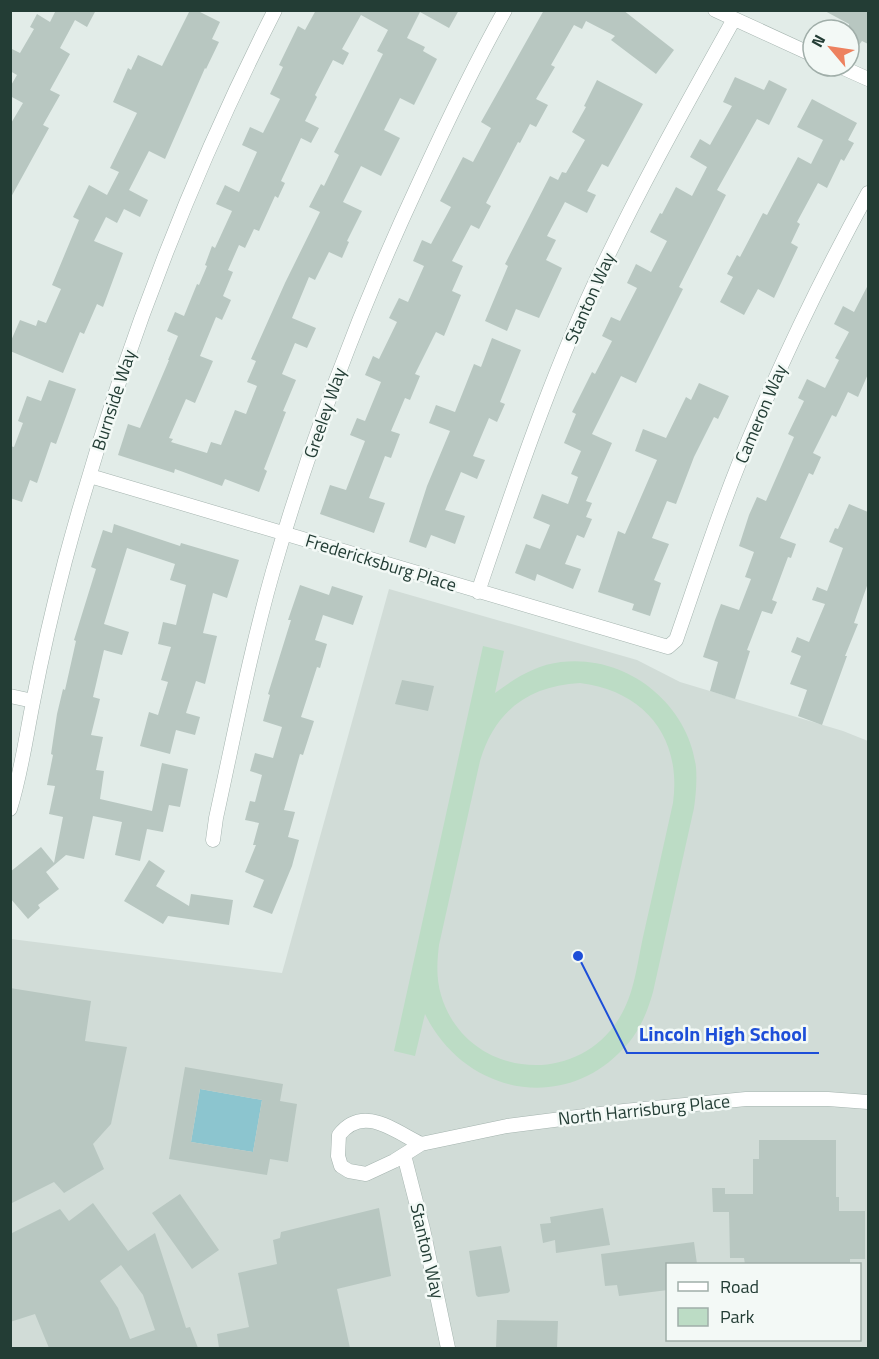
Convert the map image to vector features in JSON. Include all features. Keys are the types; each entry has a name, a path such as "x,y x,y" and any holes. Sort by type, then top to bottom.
{"street":[{"name":"Burnside Way","path":"10,808 63,572 90,476 132,345 183,211 253,53 275,10"},
{"name":"Greeley Way","path":"213,840 257,635 285,535 335,383 386,253 448,118 505,10"},
{"path":"715,10 801,50"},
{"name":"Stanton Way","path":"478,592 541,412 593,286 658,155 734,19"},
{"name":"Cameron Way","path":"673,644 757,419 802,320 868,193"},
{"name":"Fredericksburg Place","path":"90,476 661,646 668,647 673,644"},
{"path":"10,696 33,701"},
{"name":"North Harrisburg Place","path":"421,1144 372,1120 362,1120 351,1123 339,1135 338,1156 341,1166 356,1174 366,1174 421,1144 507,1126 746,1099 868,1102"},
{"name":"Stanton Way","path":"404,1155 448,1348"}],"shaded area":[{"path":"389,589 637,660 680,682 843,731 868,741 868,1348 11,1348 11,939 282,973"}],"green space":[{"path":"483,646 504,651 495,693 526,673 561,662 585,662 608,666 650,687 667,703 681,722 691,743 696,767 696,787 694,808 653,992 634,1036 623,1049 598,1070 571,1082 543,1087 515,1086 488,1077 463,1062 442,1041 425,1014 415,1056 394,1051","holes":["580,683 603,688 623,696 640,707 665,739 674,780 673,803 634,980 628,1001 618,1020 598,1042 575,1057 549,1064 522,1064 496,1057 472,1043 454,1022 439,989 437,970 439,945 480,761 486,743 495,728 516,704 545,689"]}],"water":[{"path":"200,1089 262,1100 253,1152 191,1142"}],"building":[{"path":"56,10 96,10 87,27 75,20 60,48 70,54 50,90 60,95 43,125 49,128 10,199 10,125 23,103 10,96 10,87 17,75 10,71 10,48 20,53 34,29 30,27 37,14 50,22"},
{"path":"190,10 196,10 220,22 212,39 219,42 205,68 165,159 149,151 129,190 148,200 140,217 124,209 117,223 106,217 94,241 123,253 103,307 97,304 84,334 80,332 63,373 10,351 10,343 20,320 36,326 38,320 46,323 61,289 52,285 79,220 73,217 89,185 107,195 119,172 110,168 137,113 113,102 128,68 131,70 138,55 162,66"},
{"path":"316,10 459,10 449,28 420,12 407,38 425,47 423,51 437,59 414,105 400,98 384,130 400,138 381,176 361,166 343,202 362,211 347,241 349,242 342,258 329,252 315,280 309,277 292,318 316,328 307,348 295,343 282,374 296,380 283,411 286,412 264,469 267,471 259,492 225,479 222,486 175,469 174,473 118,455 128,424 140,428 169,360 178,336 167,331 175,312 184,316 207,266 205,265 212,246 215,248 232,211 216,204 225,185 239,192 257,152 242,145 250,127 263,133 280,99 270,94 283,67 279,65 298,26 305,30","holes":["361,15 388,30 377,51 383,54 334,152 339,155 324,186 321,184 309,207 320,212 251,359 256,361 247,382 257,386 246,414 235,410 221,445 211,442 207,453 171,442 173,439 169,438 186,399 195,403 213,361 200,356 216,317 222,320 231,300 223,296 233,272 228,270 239,245 245,248 254,229 259,231 275,196 278,198 285,183 281,181 301,138 311,143 319,128 305,121 333,60 343,65 349,53 342,49"]},
{"path":"544,10 623,10 674,50 656,74 611,40 615,36 586,21 582,29 574,25 551,65 555,67 536,99 548,105 536,127 530,124 520,143 518,142 486,203 491,206 479,229 471,225 452,261 463,266 452,291 461,295 444,336 436,332 415,374 420,376 410,400 405,398 391,431 400,434 391,458 385,456 369,498 385,503 374,533 320,514 330,485 346,490 365,441 350,435 357,418 365,421 381,382 365,375 373,356 379,359 397,322 389,318 399,298 408,302 424,266 413,261 422,240 431,244 451,207 440,201 463,157 473,162 491,128 481,122"},
{"path":"823,10 868,10 868,44 861,42 861,18 838,18"},
{"path":"735,77 764,90 769,80 787,89 769,125 757,119 717,190 726,195 679,287 683,289 636,383 621,376 592,434 612,443 586,501 592,503 586,517 592,519 584,538 577,535 565,564 581,569 573,589 537,574 535,581 515,573 526,544 540,549 550,525 533,518 542,494 568,504 578,477 571,474 581,451 564,443 576,414 572,412 592,372 595,374 612,341 602,336 611,317 620,321 637,288 627,283 636,264 651,272 667,241 650,232 660,213 662,214 676,187 692,196 707,167 690,157 700,139 710,145 732,106 723,102"},
{"path":"597,80 643,104 608,167 602,164 587,191 596,195 587,213 565,202 547,236 556,240 546,260 562,268 539,318 516,309 507,331 485,321 508,266 505,264 550,176 558,180 562,172 566,173 585,140 572,132"},
{"path":"812,99 857,123 848,140 854,143 844,161 841,159 827,188 818,183 797,222 800,224 791,243 798,247 774,298 758,289 744,315 720,302 733,277 727,274 737,255 740,257 763,213 767,215 798,157 811,164 823,140 797,127"},
{"path":"868,285 868,374 858,397 848,392 836,417 832,415 813,453 821,457 813,475 809,473 780,538 796,544 791,558 788,557 772,600 777,602 772,614 762,611 747,650 750,651 735,699 710,691 718,662 703,657 715,620 721,604 739,610 751,579 745,577 754,552 739,546 749,515 757,497 766,501 794,437 788,434 804,401 798,398 807,379 825,388 839,360 835,358 849,332 834,324 843,306 854,312"},
{"path":"492,338 521,350 500,402 505,404 497,422 489,418 473,456 485,460 477,479 461,472 445,510 465,516 455,544 431,535 426,548 409,542 427,486 450,431 429,423 436,405 455,412 474,364 481,367"},
{"path":"49,380 76,389 56,444 51,442 37,483 30,480 22,502 10,498 10,446 14,447 23,423 18,421 27,396 41,401"},
{"path":"699,383 729,396 718,419 714,417 694,457 676,504 667,501 652,538 669,544 654,580 661,583 650,616 632,610 634,604 598,592 618,531 625,534 657,460 635,451 643,429 666,438 686,397 691,400"},
{"path":"849,504 868,512 868,583 854,623 858,624 822,725 798,716 807,690 790,684 801,656 791,652 797,637 809,642 825,604 812,600 817,587 827,591 843,548 829,542 835,528 838,529"},
{"path":"114,524 180,546 181,543 239,560 227,598 213,593 203,633 217,636 205,684 196,681 186,713 200,717 195,735 176,730 170,754 140,746 149,712 158,715 168,682 161,680 171,647 158,644 163,622 176,625 186,585 170,580 175,564 127,548 104,624 129,632 122,655 104,650 93,697 100,699 91,735 103,737 96,770 104,771 100,799 152,811 162,763 188,769 180,807 169,805 163,832 147,829 140,861 115,855 122,822 93,816 84,859 66,855 46,872 59,889 38,905 40,908 28,919 10,898 10,872 41,847 54,863 63,817 49,814 55,786 47,785 57,714 63,689 65,690 76,641 74,640 96,569 91,567 103,530 112,533"},
{"path":"300,585 329,595 332,586 363,596 353,625 323,615 315,640 327,644 301,717 314,721 303,755 300,754 284,810 295,812 288,837 299,840 292,866 272,914 253,907 264,880 245,872 256,845 253,845 259,823 245,820 250,801 255,802 262,775 250,771 255,753 273,758 282,727 263,721 270,695 268,694 291,620 288,620"},
{"path":"402,680 434,686 428,711 395,704"},
{"path":"149,860 165,871 156,886 189,906 191,894 233,900 229,925 168,916 163,924 124,901"},
{"path":"10,988 91,1001 85,1041 127,1047 111,1124 93,1144 104,1169 64,1193 54,1182 10,1204"},
{"path":"185,1067 283,1084 280,1101 297,1104 288,1162 270,1159 267,1175 169,1159","holes":["200,1089 262,1100 253,1152 191,1142"]},
{"path":"759,1140 836,1140 836,1197 839,1197 839,1211 865,1211 865,1259 850,1259 850,1263 745,1263 744,1258 730,1258 729,1212 713,1212 712,1188 725,1188 725,1194 753,1194 753,1159 759,1159"},
{"path":"180,1194 219,1250 192,1269 152,1213"},
{"path":"93,1203 128,1251 155,1233 186,1328 190,1327 198,1348 49,1348 35,1314 10,1322 10,1234 60,1209 69,1221","holes":["121,1265 143,1295 155,1330 130,1339 118,1308 100,1281"]},
{"path":"379,1208 391,1276 337,1289 350,1348 219,1348 217,1334 249,1327 238,1273 277,1264 273,1240 280,1238 281,1232"},
{"path":"603,1208 610,1245 556,1253 555,1240 543,1243 540,1224 551,1223 550,1217"},
{"path":"694,1242 697,1263 666,1263 666,1290 619,1296 617,1285 605,1286 601,1254"},
{"path":"501,1246 510,1291 478,1297 469,1251"},
{"path":"497,1320 558,1321 557,1348 496,1348"}],"place":[{"name":"Lincoln High School","path":"578,956"}]}
